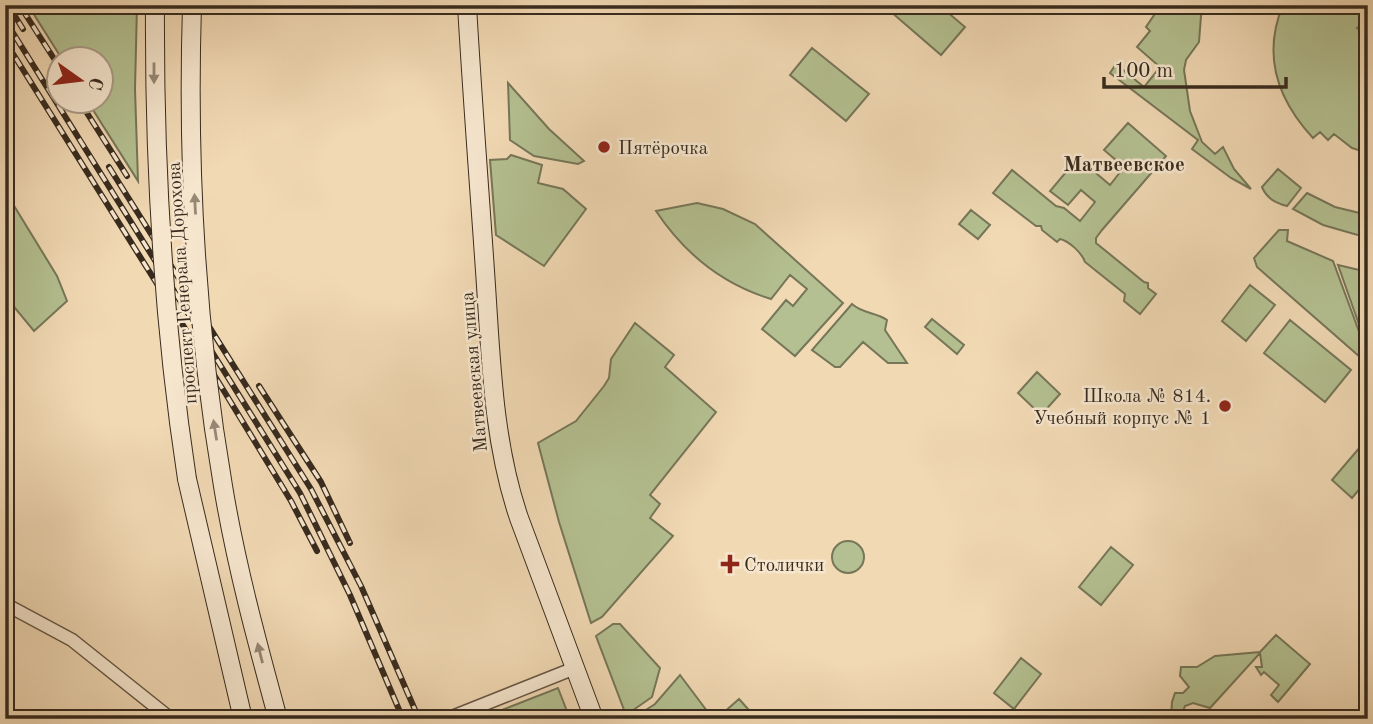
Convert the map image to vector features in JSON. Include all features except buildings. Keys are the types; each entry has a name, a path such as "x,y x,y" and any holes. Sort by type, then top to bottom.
{"main road":[{"name":"проспект Генерала Дорохова","path":"155,5 154,104 171,362 187,479 243,719"},
{"name":"проспект Генерала Дорохова","path":"191,5 189,86 207,381 223,488 244,590 278,719"},
{"name":"Матвеевская улица","path":"467,5 492,374 500,448 509,487 594,719"},
{"path":"187,479 195,550 231,719"}],"street":[{"path":"5,604 72,640 171,719"},
{"path":"447,719 575,668"}],"green space":[{"path":"28,5 92,5 98,13 110,5 137,5 135,89 138,181 97,116 116,116 116,46 54,46"},
{"path":"883,5 939,5 965,27 941,55"},
{"path":"1161,5 1204,5 1199,42 1186,60 1184,70 1190,111 1202,142 1215,154 1223,147 1234,169 1251,189 1231,178 1192,149 1198,140 1110,73 1116,64 1144,87 1160,67 1137,47 1150,31 1146,27"},
{"path":"1283,5 1368,5 1368,34 1361,26 1357,28 1368,38 1368,153 1352,148 1334,134 1328,140 1320,132 1313,138 1291,108 1277,76 1274,59 1277,24"},
{"path":"812,48 869,94 846,121 790,75"},
{"path":"508,83 549,129 584,161 578,164 534,156 510,140"},
{"path":"1128,123 1166,156 1102,230 1096,243 1148,283 1148,288 1156,294 1140,314 1124,301 1125,294 1085,262 1071,245 1060,239 1057,242 1042,230 1041,226 1036,226 993,193 1012,170 1056,206 1064,208 1080,221 1095,202 1081,190 1068,205 1050,191 1072,165 1083,162 1110,185 1124,167 1104,150"},
{"path":"511,155 542,165 538,183 563,189 586,209 544,266 496,235 490,160 507,159"},
{"path":"1278,169 1301,188 1287,206 1272,200 1262,187"},
{"path":"5,191 57,276 67,301 34,331 5,296"},
{"path":"1307,193 1335,207 1368,215 1368,238 1323,225 1293,209"},
{"path":"697,203 723,209 755,224 843,303 795,356 762,329 786,300 793,306 807,289 790,275 771,299 720,276 679,240 656,211"},
{"path":"971,210 990,225 978,239 959,224"},
{"path":"1279,230 1288,230 1287,241 1333,261 1368,356 1368,364 1257,267 1254,258"},
{"path":"1338,265 1368,272 1368,350"},
{"path":"1250,285 1275,305 1246,341 1222,321"},
{"path":"852,304 887,320 885,330 907,363 888,363 863,342 840,367 835,367 812,350"},
{"path":"932,319 964,345 957,354 925,327"},
{"path":"1290,320 1351,370 1325,402 1264,353"},
{"path":"635,323 674,355 665,367 716,412 650,495 660,504 650,518 673,536 602,617 591,623 559,522 538,443 576,421 609,378 611,359"},
{"path":"1037,372 1060,394 1041,415 1018,393"},
{"path":"1367,439 1368,479 1352,498 1332,480"},
{"path":"848,541 859,546 864,557 859,568 848,573 837,568 832,557 837,546"},
{"path":"1111,547 1133,565 1101,605 1079,587"},
{"path":"613,624 620,624 660,668 652,697 626,715 596,636"},
{"path":"1276,635 1310,664 1278,702 1271,695 1279,685 1264,672 1261,675 1256,667 1262,667 1260,653 1210,708 1193,703 1185,706 1180,719 1171,718 1175,693 1183,693 1189,687 1180,676 1181,667 1197,667 1215,656 1260,652"},
{"path":"1021,658 1041,674 1014,709 994,693"},
{"path":"680,675 713,719 632,719 655,704"},
{"path":"558,688 570,719 479,719"},
{"path":"739,699 757,719 727,719 722,714"}],"railway":[{"path":"8,5 23,29"},
{"path":"22,9 46,46"},
{"path":"5,20 300,493 350,595 403,719"},
{"path":"5,41 216,378 291,501 317,551"},
{"path":"89,116 127,176"},
{"path":"109,167 311,489 361,586 419,719"},
{"path":"259,386 321,482 350,543"}],"place":[{"name":"Пятёрочка","path":"604,147"},
{"name":"Школа № 814. Учебный корпус № 1","path":"1225,406"},
{"name":"Столички","path":"730,564"}],"district":[{"name":"Матвеевское","path":"1124,164"}]}
